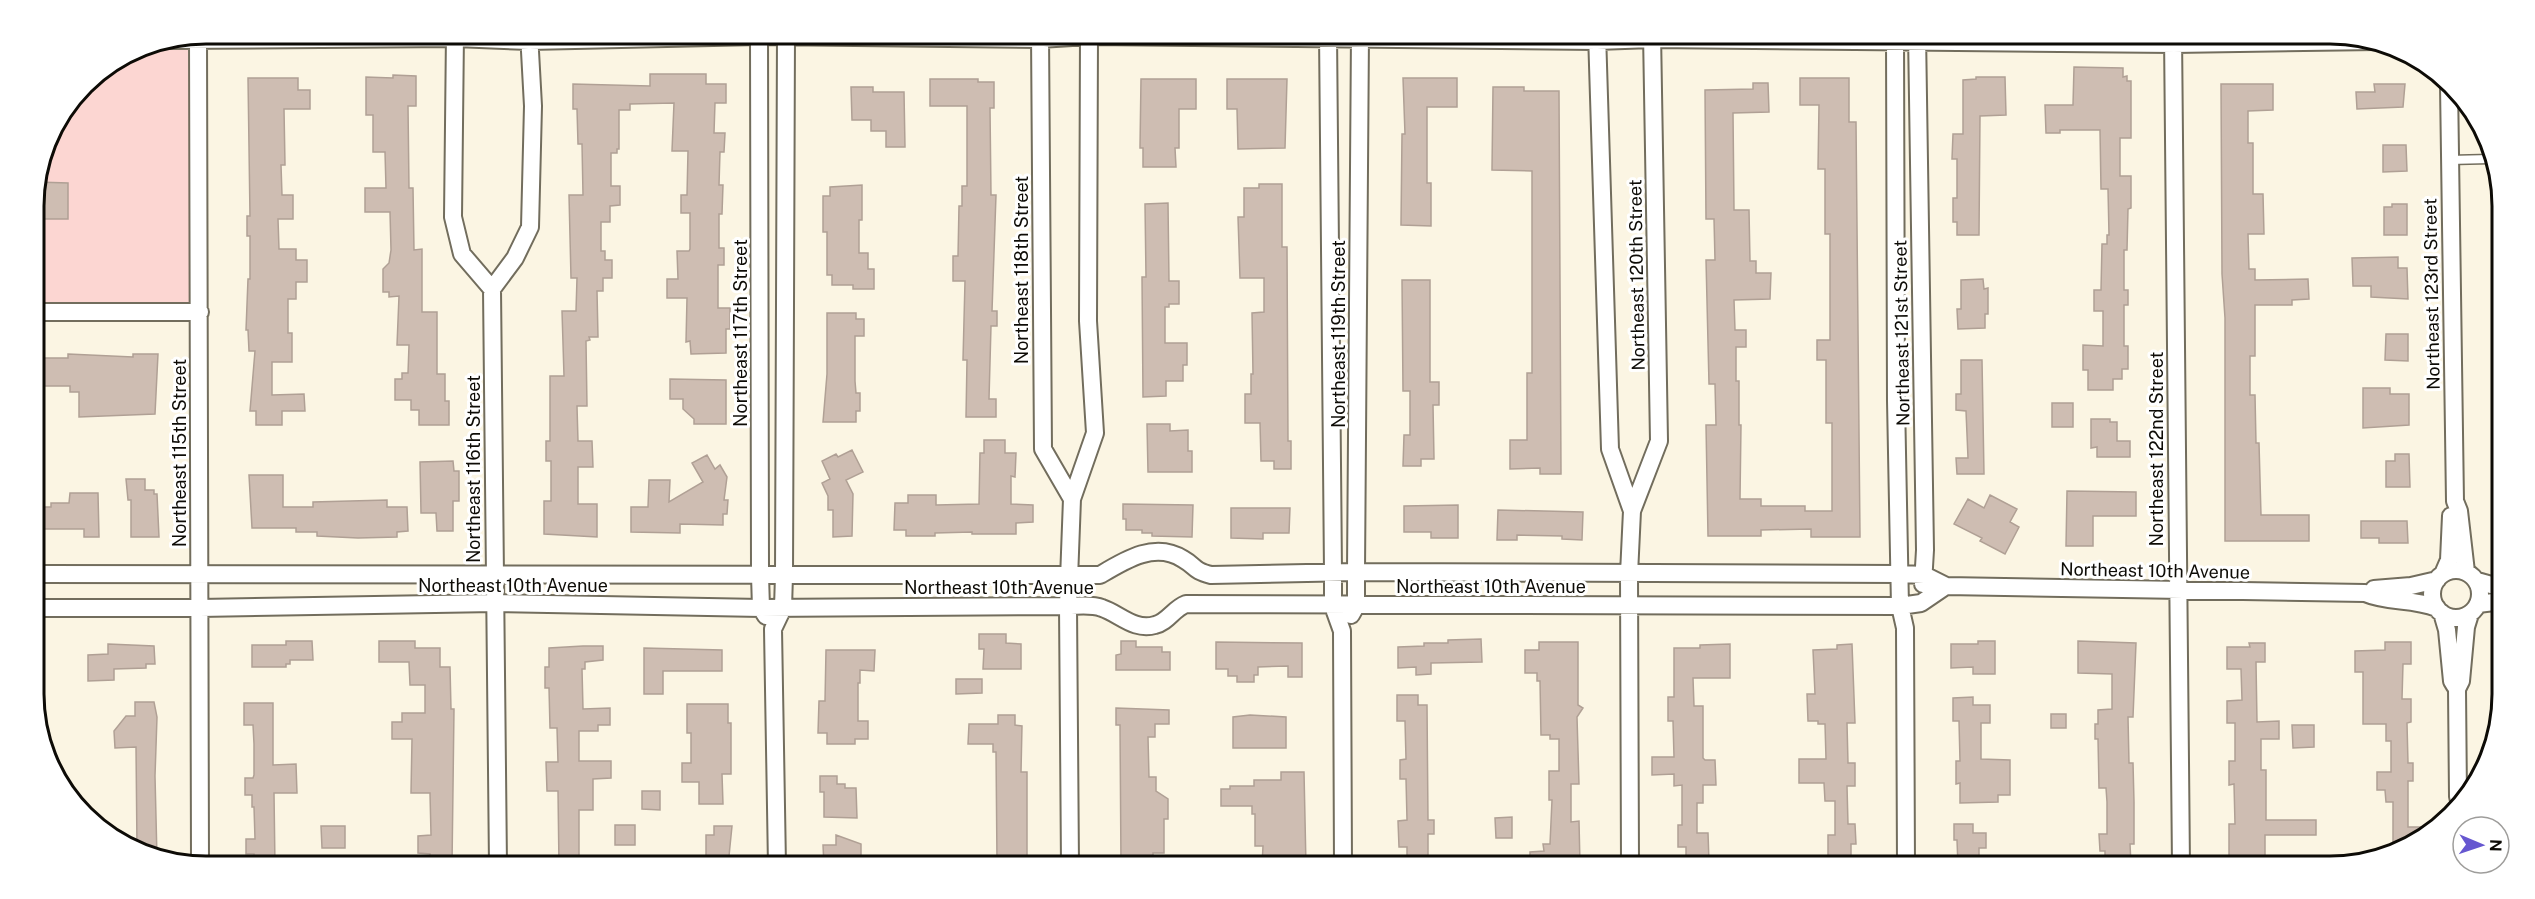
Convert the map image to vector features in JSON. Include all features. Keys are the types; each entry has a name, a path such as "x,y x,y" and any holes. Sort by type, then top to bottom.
{"street":[{"name":"Northeast 115th Street","path":"200,44 200,855"},
{"path":"455,44 453,217 462,254 492,288 515,258 530,226 533,106 529,44"},
{"name":"Northeast 117th Street","path":"759,44 760,575 761,608 773,629"},
{"name":"Northeast 117th Street","path":"777,856 773,629 783,608 784,575 786,44"},
{"name":"Northeast 118th Street","path":"1040,44 1043,449 1072,499"},
{"path":"1070,856 1068,606 1072,499 1095,433 1088,321 1089,44"},
{"name":"Northeast 119th Street","path":"1328,44 1333,606 1342,631 1343,855"},
{"name":"Northeast 119th Street","path":"1342,631 1356,606 1360,44"},
{"name":"Northeast 120th Street","path":"1597,44 1610,449 1632,510"},
{"name":"Northeast 120th Street","path":"1630,855 1629,574 1632,510 1659,441 1652,44"},
{"name":"Northeast 121st Street","path":"1895,44 1896,401 1900,606 1905,628 1906,855"},
{"name":"Northeast 121st Street","path":"1905,628 1921,603 1924,575 1917,44"},
{"name":"Northeast 122nd Street","path":"2174,44 2181,855"},
{"name":"Northeast 123rd Street","path":"2449,97 2455,501 2459,511 2471,576"},
{"name":"Northeast 116th Street","path":"492,288 498,856"},
{"path":"44,312 200,312"},
{"name":"Northeast 123rd Street","path":"2440,577 2449,560 2451,511 2455,501"},
{"name":"Northeast 10th Avenue","path":"44,574 1100,575 1124,560 1162,550 1186,560 1196,571 1211,575 1333,572 1900,574 1924,575 1946,586 2177,592 2365,593 2374,597 2417,601 2439,610"},
{"path":"2457,689 2452,681 2447,630 2433,593 2440,577 2449,572 2471,576 2492,584"},
{"path":"2458,792 2457,689 2461,681 2466,627 2480,589 2471,576"},
{"name":"Northeast 10th Avenue","path":"2365,593 2374,589 2411,586 2440,577"},
{"name":"Northeast 10th Avenue","path":"44,608 495,603 761,608 1068,606 1100,607 1127,622 1149,626 1166,620 1177,608 1186,604 1900,606 1921,603 1946,586"},
{"path":"2439,610 2456,617 2492,604"}],"lane":[{"path":"2448,159 2484,159"}],"shaded area":[{"path":"199,44 200,312 44,312 44,195 49,164 60,134 84,99 99,84 125,65 164,49"}],"building":[{"path":"2074,67 2123,68 2123,77 2127,76 2127,81 2131,81 2131,138 2120,138 2120,176 2131,176 2131,208 2128,209 2127,250 2124,250 2124,290 2128,290 2128,305 2124,305 2124,346 2128,346 2128,369 2122,369 2122,379 2113,379 2113,390 2088,390 2088,370 2083,370 2083,345 2103,346 2103,311 2094,311 2094,290 2101,290 2102,244 2107,244 2107,235 2109,235 2108,189 2101,189 2100,130 2060,130 2060,133 2046,133 2045,105 2073,105"},
{"path":"650,74 706,74 706,84 726,84 726,103 715,103 714,133 725,133 724,152 720,152 719,185 723,185 722,214 719,214 719,248 724,248 724,265 718,265 718,308 730,308 730,329 726,329 726,353 691,354 690,341 686,342 687,298 667,298 667,279 678,279 677,251 689,251 690,249 690,213 681,213 681,195 687,195 688,151 672,151 674,103 630,104 630,110 619,110 619,149 617,153 611,153 611,186 620,186 620,205 610,206 610,222 601,222 601,251 605,251 605,260 612,260 612,278 603,278 603,291 597,291 598,337 589,337 590,340 586,341 587,406 577,406 578,441 592,441 593,467 578,467 578,504 597,504 597,537 544,534 544,501 551,501 551,461 546,461 546,441 550,441 550,376 564,376 562,311 576,311 577,278 571,278 569,195 583,195 582,144 578,144 577,109 573,109 573,84 650,86"},
{"path":"393,75 416,76 416,106 408,106 409,188 413,188 414,250 422,249 422,312 437,312 437,374 445,374 445,401 449,401 449,425 419,425 419,410 411,410 411,400 395,400 395,379 402,379 402,373 408,373 409,345 397,345 399,296 389,297 389,292 383,292 383,269 389,263 391,250 390,212 365,212 365,188 386,188 385,152 373,152 373,115 366,115 366,77 393,78"},
{"path":"1976,77 2005,77 2006,115 1980,116 1979,235 1957,235 1957,222 1953,222 1953,198 1957,198 1957,159 1952,159 1953,134 1963,134 1963,80 1976,79"},
{"path":"248,78 298,78 298,90 310,90 310,109 284,109 285,165 281,165 282,195 293,195 293,219 278,219 279,249 296,249 296,260 307,260 307,282 296,282 296,299 288,299 288,333 292,333 292,362 272,362 272,395 304,394 305,411 282,411 282,425 256,425 256,411 250,411 255,351 249,351 248,330 246,330 248,279 250,279 250,236 247,236 247,216 250,216"},
{"path":"1403,78 1457,78 1457,107 1427,107 1427,183 1431,183 1431,226 1401,225 1402,134 1405,134"},
{"path":"1800,78 1849,78 1849,122 1856,122 1860,537 1811,537 1811,529 1761,530 1761,536 1708,536 1706,425 1716,425 1715,384 1709,384 1706,260 1715,260 1714,219 1706,219 1705,90 1753,89 1753,83 1768,83 1769,112 1733,113 1734,210 1749,210 1750,261 1756,261 1756,273 1771,273 1770,299 1734,300 1735,330 1746,330 1746,347 1736,347 1736,381 1739,381 1739,425 1741,425 1740,499 1761,499 1761,506 1805,506 1805,511 1832,511 1832,423 1826,423 1826,360 1817,360 1817,340 1830,340 1830,234 1825,234 1825,169 1818,169 1819,105 1800,105"},
{"path":"930,79 978,79 978,82 994,82 994,108 990,108 991,195 996,195 992,311 997,311 997,326 991,326 989,399 996,399 996,417 966,417 967,360 963,360 965,281 953,281 953,256 958,256 959,206 962,206 962,186 967,186 967,106 930,106"},
{"path":"1141,79 1196,79 1196,109 1179,109 1179,148 1175,148 1176,167 1143,167 1143,148 1140,148"},
{"path":"1227,79 1287,79 1285,148 1238,149 1237,109 1227,109"},
{"path":"2221,84 2273,84 2273,110 2248,111 2248,143 2253,143 2253,194 2263,194 2264,234 2248,234 2249,269 2255,269 2255,280 2308,279 2309,299 2292,300 2292,305 2255,305 2255,356 2250,356 2250,395 2255,395 2261,515 2309,515 2309,541 2225,541 2225,318 2222,274"},
{"path":"2374,84 2405,84 2403,107 2357,109 2356,92 2375,92"},
{"path":"851,87 873,87 873,92 904,92 905,147 886,147 886,131 871,131 871,120 852,120"},
{"path":"1493,87 1524,87 1524,91 1559,91 1561,474 1540,474 1540,468 1510,469 1510,440 1527,440 1527,373 1532,373 1532,171 1492,170"},
{"path":"2383,145 2406,145 2407,171 2383,172"},
{"path":"46,182 68,183 68,219 44,219"},
{"path":"1259,184 1282,184 1282,247 1287,247 1288,441 1291,441 1291,469 1274,469 1274,461 1261,461 1260,423 1245,423 1245,394 1251,394 1251,374 1253,374 1252,313 1264,312 1264,278 1240,278 1238,217 1244,217 1244,188 1259,188"},
{"path":"862,185 859,253 868,253 868,269 874,269 874,289 853,289 853,285 832,285 832,275 827,275 827,232 823,232 823,196 830,196 830,187"},
{"path":"1168,203 1169,281 1179,281 1179,304 1169,304 1169,307 1165,307 1165,343 1187,343 1187,365 1183,365 1183,381 1166,381 1166,396 1143,397 1142,277 1146,277 1145,204"},
{"path":"2392,204 2407,204 2407,235 2384,235 2384,207 2392,207"},
{"path":"2398,257 2398,268 2407,268 2408,299 2371,297 2371,286 2353,286 2352,258"},
{"path":"1983,279 1984,289 1988,288 1988,314 1985,314 1985,328 1958,329 1957,309 1961,309 1961,280"},
{"path":"1402,280 1430,280 1430,382 1439,382 1439,405 1433,405 1434,459 1421,459 1421,466 1403,466 1404,435 1410,435 1410,391 1403,391"},
{"path":"827,313 856,313 856,319 864,319 864,336 855,336 856,393 860,393 860,411 856,411 856,422 823,422 827,374"},
{"path":"2386,334 2408,334 2408,361 2385,360"},
{"path":"68,354 133,357 133,354 158,354 155,414 79,417 79,392 70,392 70,386 44,386 44,358 68,358"},
{"path":"1961,360 1982,360 1984,474 1957,474 1956,458 1968,458 1966,411 1956,410 1956,394 1961,394"},
{"path":"670,379 726,380 726,424 694,424 694,419 683,409 683,399 670,399"},
{"path":"2363,388 2390,388 2390,394 2409,394 2409,425 2363,428"},
{"path":"2052,403 2073,403 2073,427 2052,427"},
{"path":"2091,419 2110,419 2110,422 2117,422 2117,441 2130,441 2130,457 2097,457 2097,447 2091,448"},
{"path":"1147,424 1170,424 1170,431 1188,430 1188,451 1192,451 1192,472 1148,472"},
{"path":"984,440 1005,440 1005,453 1016,453 1015,477 1011,476 1011,504 1033,505 1033,522 1016,523 1016,534 972,534 972,532 906,536 906,530 894,530 895,503 908,503 908,495 936,495 936,505 979,504 980,453 984,453"},
{"path":"852,450 863,472 846,480 853,494 852,536 833,537 833,510 828,510 828,496 822,483 830,479 822,461"},
{"path":"2395,454 2409,454 2410,487 2386,487 2386,461 2395,461"},
{"path":"707,455 715,469 720,465 727,477 724,500 728,500 727,514 723,514 723,525 680,524 680,533 631,532 631,507 648,507 649,480 670,480 669,502 703,482 692,463"},
{"path":"453,461 454,471 459,471 459,501 453,501 453,531 437,531 436,513 421,513 420,462"},
{"path":"249,475 283,475 283,507 313,507 313,502 387,500 387,507 407,507 408,531 397,532 397,537 358,538 317,536 317,532 296,532 296,528 252,528"},
{"path":"126,479 145,479 145,490 154,490 154,494 157,494 159,537 131,537 131,500 128,500"},
{"path":"2067,491 2136,492 2136,516 2093,516 2093,546 2066,546"},
{"path":"70,493 98,493 99,537 84,537 84,529 44,529 44,507 51,507 51,503 69,503"},
{"path":"1990,495 2017,509 2010,522 2019,527 2005,554 1980,541 1982,538 1954,524 1968,499 1984,508"},
{"path":"1123,504 1193,505 1192,537 1152,536 1152,533 1142,533 1142,530 1126,530"},
{"path":"1458,505 1458,538 1431,538 1431,532 1404,532 1404,506"},
{"path":"1231,508 1290,508 1289,533 1263,533 1263,539 1231,538"},
{"path":"1498,510 1583,512 1582,540 1562,539 1562,536 1517,535 1517,540 1497,540"},
{"path":"2361,521 2407,521 2408,543 2379,543 2379,538 2361,538"},
{"path":"979,634 1006,634 1006,643 1021,644 1021,669 983,669 984,649 979,649"},
{"path":"1481,639 1482,662 1431,663 1431,674 1416,675 1416,667 1398,668 1398,647 1424,646 1424,643 1448,643 1448,640"},
{"path":"286,641 312,641 313,660 290,660 290,664 286,664 286,667 252,667 252,645 286,645"},
{"path":"379,641 415,641 415,648 440,648 440,667 450,667 451,709 454,709 452,856 430,856 430,854 418,853 418,836 431,835 430,793 411,793 412,739 392,739 392,722 402,722 402,713 425,713 425,685 410,685 409,662 379,662"},
{"path":"1121,641 1136,641 1136,647 1162,647 1162,652 1170,652 1170,670 1116,670 1116,655 1121,654"},
{"path":"1978,641 1995,641 1995,674 1973,674 1973,667 1951,668 1951,644 1978,644"},
{"path":"2078,641 2136,643 2133,717 2128,717 2129,763 2133,763 2134,802 2134,844 2130,844 2131,855 2105,855 2105,851 2100,851 2099,834 2107,834 2107,802 2106,788 2099,788 2098,739 2095,739 2095,724 2098,724 2098,710 2112,709 2112,674 2078,673"},
{"path":"1216,642 1302,643 1302,677 1288,677 1288,666 1258,667 1258,675 1254,675 1254,682 1237,682 1237,676 1228,676 1228,669 1216,669"},
{"path":"1539,642 1578,642 1578,705 1583,708 1577,717 1579,784 1571,784 1571,822 1579,821 1580,855 1530,855 1530,852 1544,851 1543,844 1550,844 1552,800 1549,800 1549,771 1559,771 1559,739 1550,739 1550,735 1541,735 1540,681 1537,681 1537,673 1525,673 1525,650 1539,650"},
{"path":"2385,642 2411,642 2411,664 2403,664 2402,699 2411,699 2411,722 2407,723 2408,763 2413,763 2413,781 2408,781 2408,827 2420,827 2393,842 2393,802 2386,802 2385,790 2377,790 2377,772 2391,772 2391,741 2386,741 2386,724 2363,724 2363,672 2355,672 2355,651 2385,650"},
{"path":"2249,643 2265,643 2265,662 2256,662 2257,722 2279,721 2279,739 2261,739 2261,770 2266,770 2266,820 2316,820 2316,835 2265,835 2265,855 2229,855 2229,824 2235,824 2234,784 2229,785 2229,761 2235,761 2235,723 2227,723 2227,701 2242,700 2241,669 2227,669 2227,647 2250,647"},
{"path":"108,644 154,646 155,664 146,664 146,668 114,669 114,680 88,681 88,655 108,654"},
{"path":"1730,644 1730,678 1693,678 1694,706 1703,706 1703,758 1715,760 1716,785 1703,785 1703,803 1697,803 1697,833 1708,833 1709,855 1686,855 1686,847 1678,847 1678,825 1682,825 1682,785 1674,786 1674,774 1652,775 1652,757 1674,757 1673,721 1668,721 1668,697 1674,697 1674,648 1700,648 1700,645"},
{"path":"1852,644 1855,723 1847,723 1848,763 1855,763 1855,786 1847,786 1848,824 1855,824 1856,844 1851,844 1851,855 1828,855 1828,835 1835,835 1835,801 1825,801 1824,783 1799,783 1799,759 1826,759 1825,724 1808,721 1807,694 1815,694 1813,650 1837,649 1837,645"},
{"path":"603,646 603,660 585,662 585,669 582,669 583,709 610,708 610,725 598,725 598,731 579,731 579,761 611,761 611,778 593,779 593,810 579,810 579,856 559,856 558,791 547,791 546,762 558,762 557,728 550,728 549,688 545,688 545,667 549,667 549,648"},
{"path":"644,648 722,650 722,671 663,671 663,694 644,694"},
{"path":"826,650 875,650 874,671 860,670 860,683 858,683 858,721 868,721 868,739 855,739 855,744 827,744 827,733 818,733 819,701 825,701"},
{"path":"956,679 982,679 982,693 956,694"},
{"path":"1397,695 1418,695 1418,705 1427,705 1428,820 1434,820 1434,834 1428,834 1428,855 1407,855 1407,847 1399,847 1398,821 1407,820 1406,779 1400,779 1400,760 1406,759 1405,721 1397,721"},
{"path":"1973,697 1973,705 1990,705 1990,723 1981,723 1981,759 2010,760 2010,795 1998,795 1998,802 1960,803 1960,783 1956,784 1956,761 1960,761 1959,721 1953,721 1953,698"},
{"path":"135,702 154,702 157,717 155,776 157,848 137,840 136,747 115,748 114,731 126,716 135,716"},
{"path":"244,703 273,703 273,765 296,764 297,793 274,793 275,856 246,854 246,839 255,839 252,795 245,795 245,778 253,778 254,775 254,744 253,725 244,725"},
{"path":"687,704 728,704 728,723 731,723 731,774 722,774 723,804 699,804 699,782 682,782 682,763 691,763 691,733 687,733"},
{"path":"1116,708 1169,710 1169,724 1155,724 1155,737 1148,737 1149,777 1156,777 1156,791 1168,799 1168,819 1164,819 1164,853 1153,853 1153,856 1121,856 1120,725 1116,725"},
{"path":"2051,714 2066,714 2066,728 2051,728"},
{"path":"998,715 1015,715 1015,725 1022,726 1021,772 1027,772 1027,856 997,856 996,752 993,752 993,744 968,744 969,724 998,724"},
{"path":"1250,715 1286,717 1286,748 1233,748 1233,717"},
{"path":"2292,725 2314,725 2314,747 2293,748"},
{"path":"1281,772 1304,772 1306,855 1263,856 1263,846 1255,846 1255,814 1252,814 1252,806 1221,806 1221,789 1230,789 1230,786 1254,786 1254,780 1281,780"},
{"path":"820,776 837,776 837,784 845,784 845,788 856,788 857,818 824,817 824,792 820,792"},
{"path":"642,791 660,791 660,810 642,809"},
{"path":"1512,817 1512,838 1496,838 1495,818"},
{"path":"1954,824 1973,824 1973,833 1986,833 1986,848 1979,848 1979,855 1958,855 1957,840 1954,840"},
{"path":"615,825 635,825 635,845 615,845"},
{"path":"321,826 345,826 345,848 322,848"},
{"path":"714,826 732,826 729,856 706,856 706,835 714,835"},
{"path":"836,835 861,844 861,856 824,856 823,845 836,845"}]}
